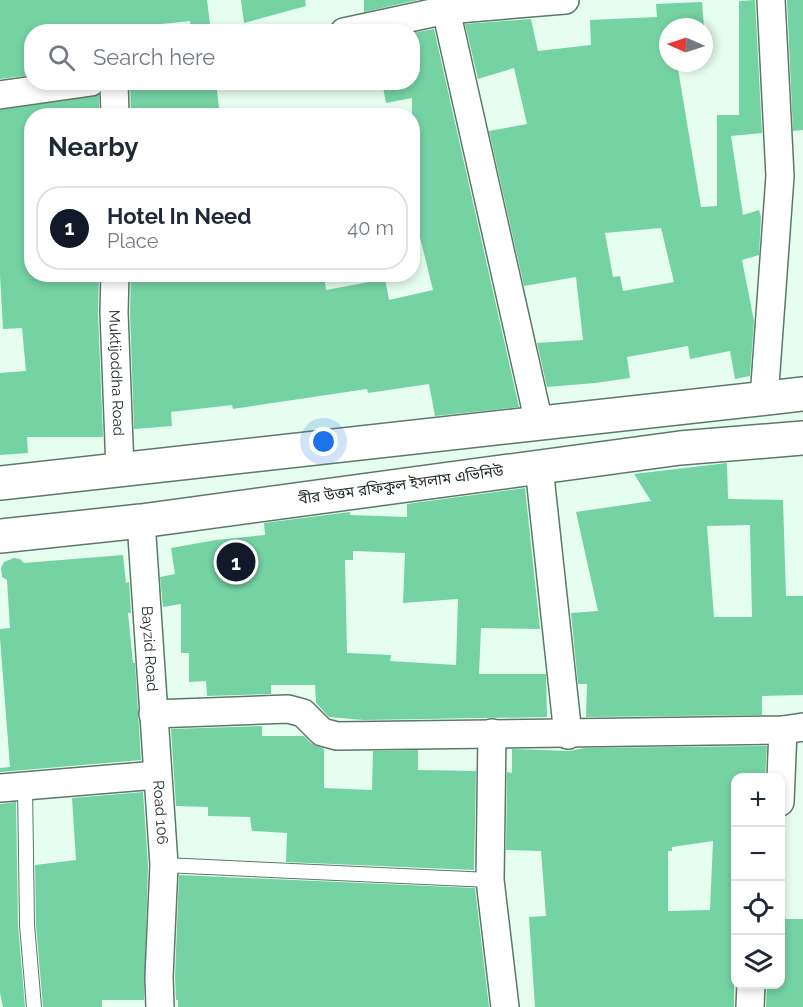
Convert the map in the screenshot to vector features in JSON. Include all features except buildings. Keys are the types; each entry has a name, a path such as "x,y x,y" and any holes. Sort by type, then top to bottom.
{"main road":[{"path":"0,483 803,394"},
{"name":"বীর উত্তম রফিকুল ইসলাম এভিনিউ","path":"0,536 141,521 680,448 803,438"}],"street":[{"path":"381,24 446,10 565,0"},
{"path":"764,399 780,176 771,0"},
{"path":"446,10 539,423"},
{"path":"0,95 35,90"},
{"path":"114,90 115,108"},
{"name":"Muktijoddha Road","path":"115,282 120,470"},
{"path":"539,466 568,735"},
{"name":"Bayzid Road","path":"141,521 157,775"},
{"path":"153,714 288,709 303,713 322,732 337,736 492,733 568,735 793,729 785,774"},
{"path":"492,733 490,880 505,1007"},
{"name":"Road 106","path":"13,787 157,775 164,865 159,977 160,1007"},
{"path":"750,1007 751,989"}],"lane":[{"path":"13,787 34,1007"},
{"path":"164,865 490,880"}],"place":[{"name":"Hotel In Need","path":"236,562"}]}
